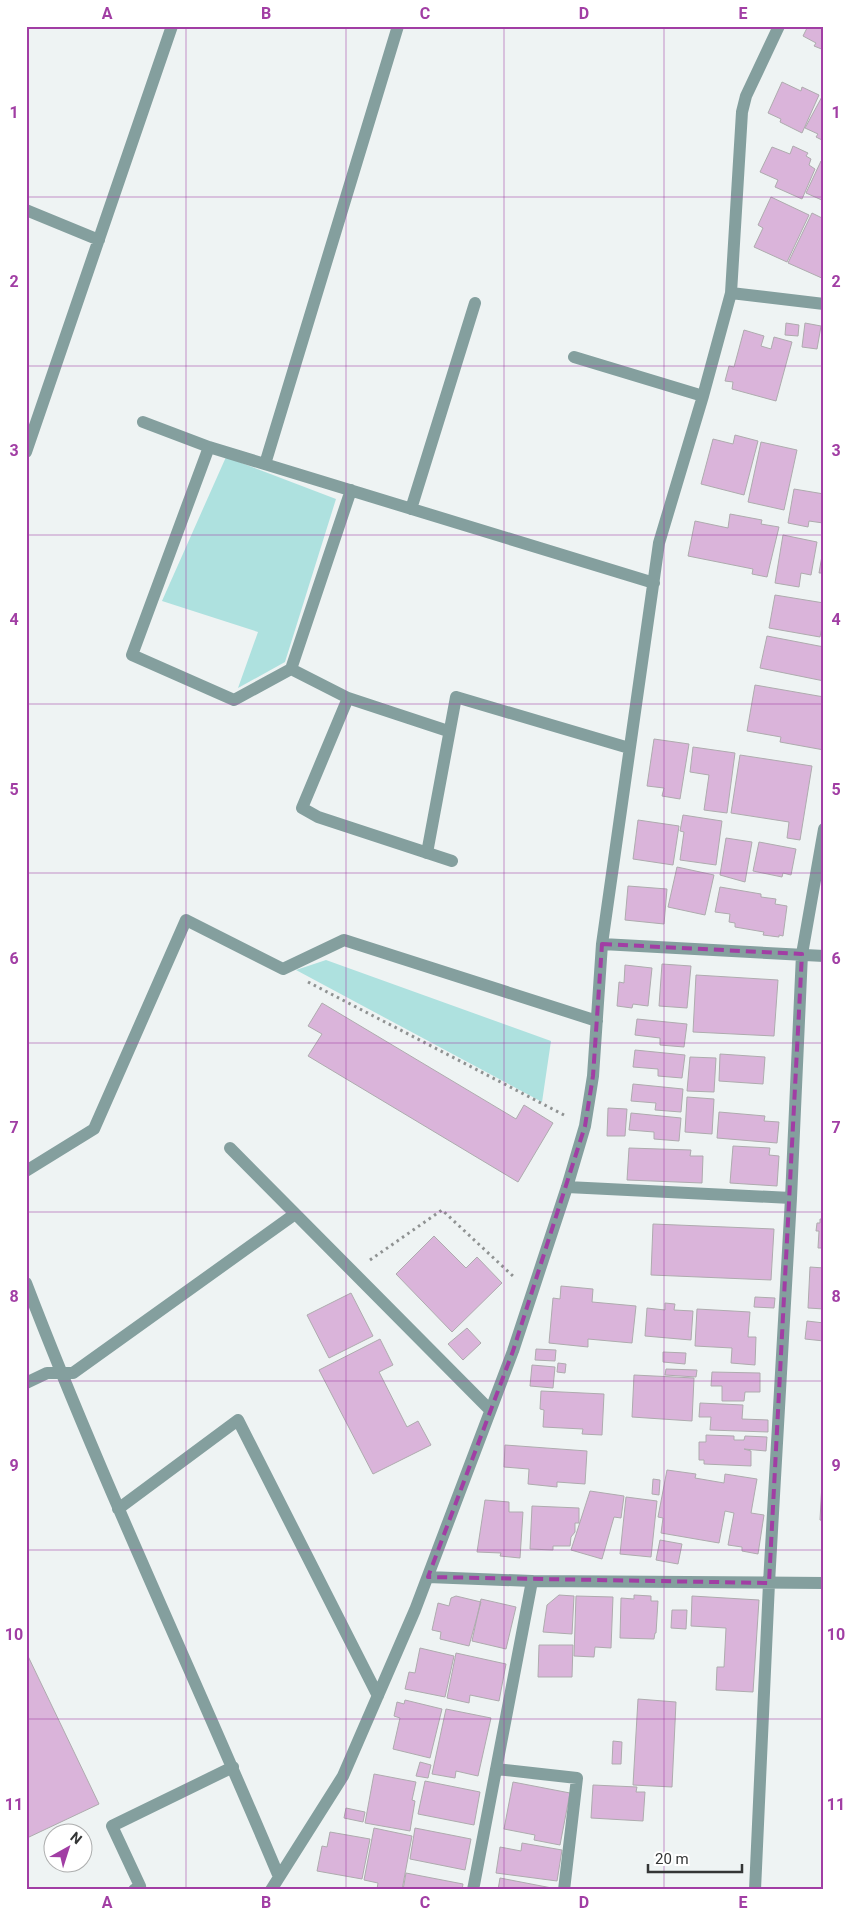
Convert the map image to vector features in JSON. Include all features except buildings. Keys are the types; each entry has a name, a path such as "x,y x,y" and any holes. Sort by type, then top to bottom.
{"street":[{"path":"26,452 172,26"},
{"path":"265,464 398,26"},
{"path":"271,1890 343,1776 428,1577 513,1351 585,1126 593,1076 602,944 659,543 731,294 742,112 746,96 778,26"},
{"path":"26,210 98,240"},
{"path":"731,294 824,304"},
{"path":"411,509 474,303"},
{"path":"574,357 703,396"},
{"path":"143,422 209,447 654,582"},
{"path":"209,447 132,655 234,700 291,669 351,490"},
{"path":"291,669 348,698 448,731"},
{"path":"427,853 448,731 456,697 629,748"},
{"path":"348,698 302,808 318,817 452,861"},
{"path":"755,1890 802,954 824,829"},
{"path":"26,1171 94,1129 186,920 283,969 344,940 597,1021"},
{"path":"602,944 824,956"},
{"path":"230,1148 490,1410"},
{"path":"567,1187 791,1198"},
{"path":"26,1383 47,1373 73,1373 295,1214"},
{"path":"26,1284 61,1374 118,1509 233,1767 279,1877"},
{"path":"118,1509 238,1420 378,1696"},
{"path":"428,1577 532,1581 824,1583"},
{"path":"473,1890 532,1581"},
{"path":"134,1890 140,1886 112,1826 233,1767"},
{"path":"496,1769 577,1778 564,1890"}],"path":[{"path":"283,969 585,1126"},
{"path":"354,1272 442,1210 532,1294"}],"highlighted area":[{"path":"602,944 802,954 769,1583 428,1577 513,1351 585,1126 593,1076"}],"shaded area":[{"path":"226,457 336,499 285,662 238,688 258,632 162,601"},
{"path":"326,960 551,1041 542,1102 296,970"}]}
